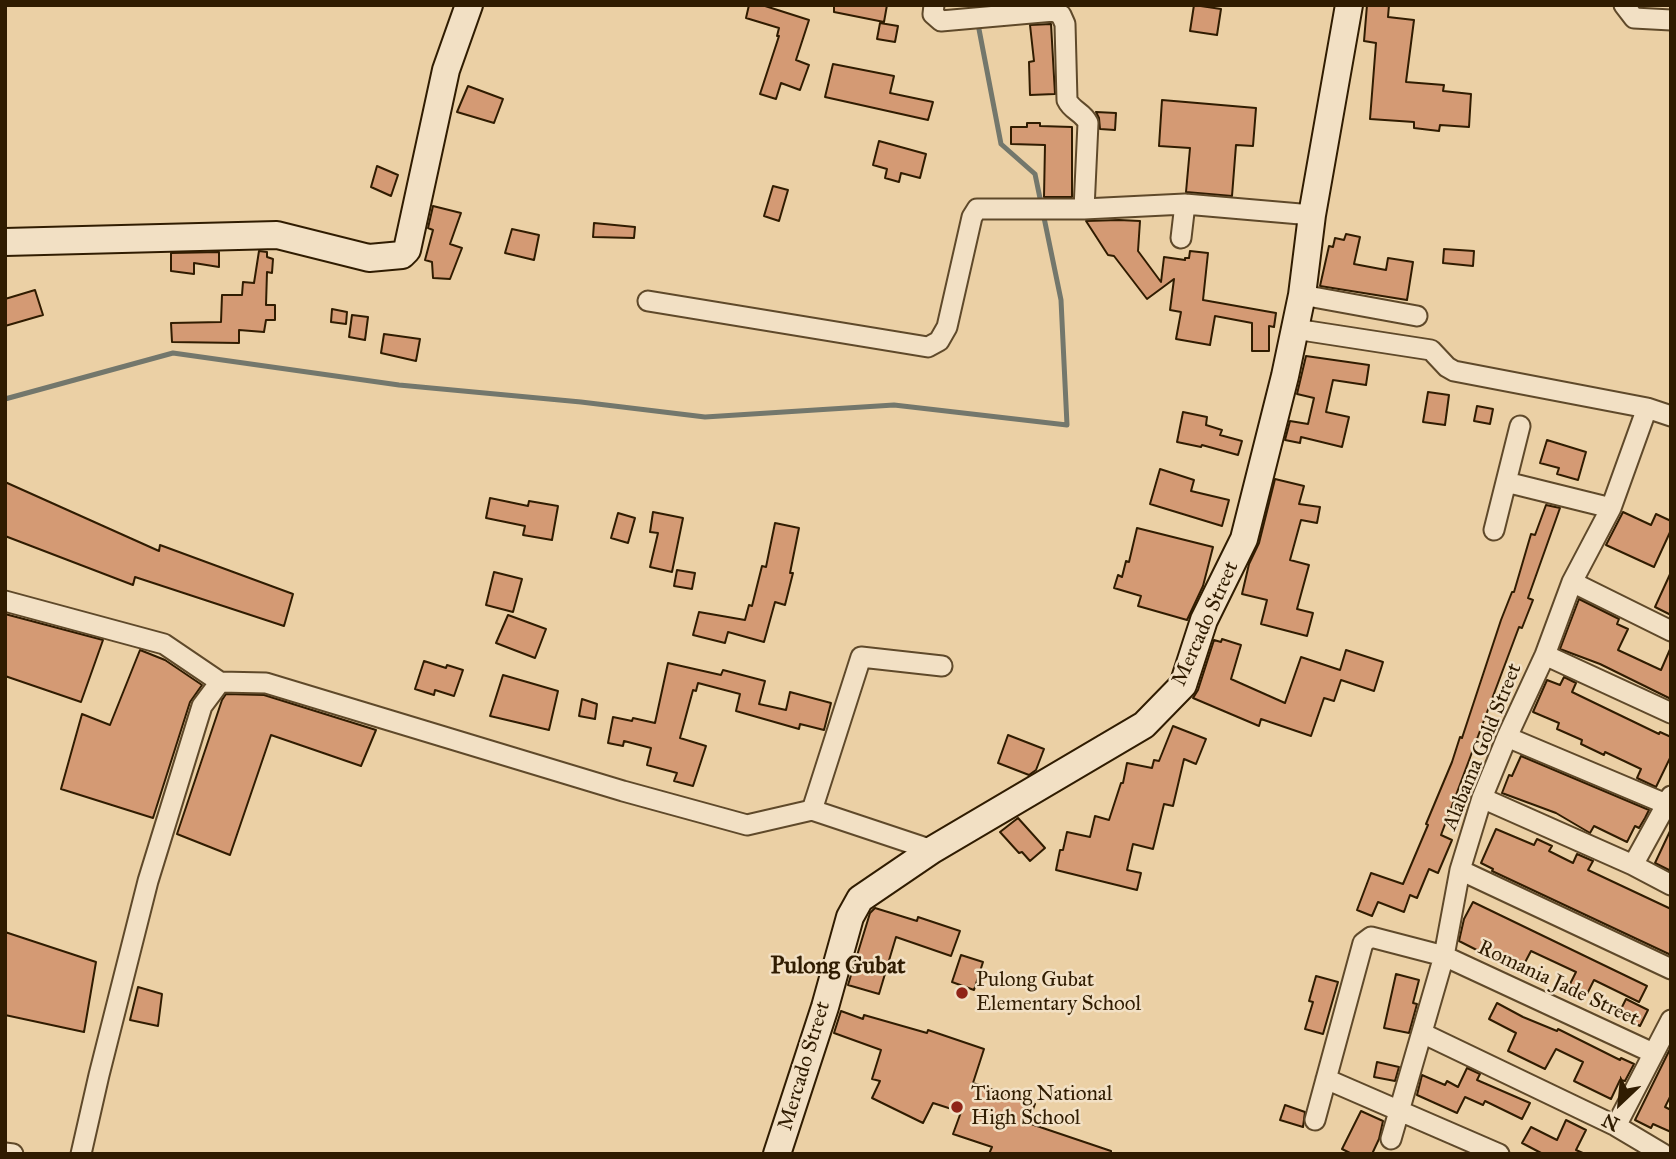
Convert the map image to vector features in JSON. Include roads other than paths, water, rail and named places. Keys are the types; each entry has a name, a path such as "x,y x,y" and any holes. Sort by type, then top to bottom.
{"street":[{"path":"5,242 277,235 369,258 402,255 407,250 446,70 469,5"},
{"path":"934,5 933,13 941,21 1054,11 1061,15 1065,24 1068,100 1070,107 1084,116 1088,123 1084,209"},
{"name":"Mercado Street","path":"778,1154 825,1007 850,917 860,899 932,849 1144,725 1184,685 1204,620 1244,540 1285,376 1302,295 1312,215 1349,5"},
{"path":"1625,5 1634,18 1671,20"},
{"path":"1181,238 1185,204"},
{"path":"648,301 928,347 939,341 947,327 972,217 977,209 1084,209 1185,204 1312,215"},
{"path":"1302,295 1417,316"},
{"path":"1295,329 1431,350 1454,371 1647,408 1671,416"},
{"name":"Alabama Gold Street","path":"1391,1139 1444,956 1460,870 1482,798 1545,655 1572,582 1611,508 1647,408"},
{"path":"1494,530 1520,426"},
{"path":"1506,482 1611,508"},
{"path":"1572,582 1671,631"},
{"path":"5,601 164,644 220,682 266,683 623,791 747,825 812,810 932,849"},
{"path":"1545,655 1671,713"},
{"path":"812,810 861,657 942,666"},
{"path":"81,1154 148,881 202,706 220,682"},
{"path":"1507,737 1669,800 1633,865"},
{"path":"1482,798 1633,865 1671,885"},
{"path":"1460,870 1671,969"},
{"name":"Romania Jade Street","path":"1326,1079 1363,943 1371,937 1444,956 1653,1053"},
{"path":"1615,1126 1671,1020"},
{"path":"1422,1033 1615,1126 1663,1154"},
{"path":"1315,1120 1326,1079 1499,1154"},
{"path":"5,1153 13,1154"}],"waterway":[{"path":"5,399 173,353 399,385 705,417 894,405 1067,425 1061,300 1035,174 1001,144 978,24"}],"place":[{"name":"Pulong Gubat Elementary School","path":"962,993"},
{"name":"Tiaong National High School","path":"957,1107"}],"district":[{"name":"Pulong Gubat","path":"838,967"}]}
